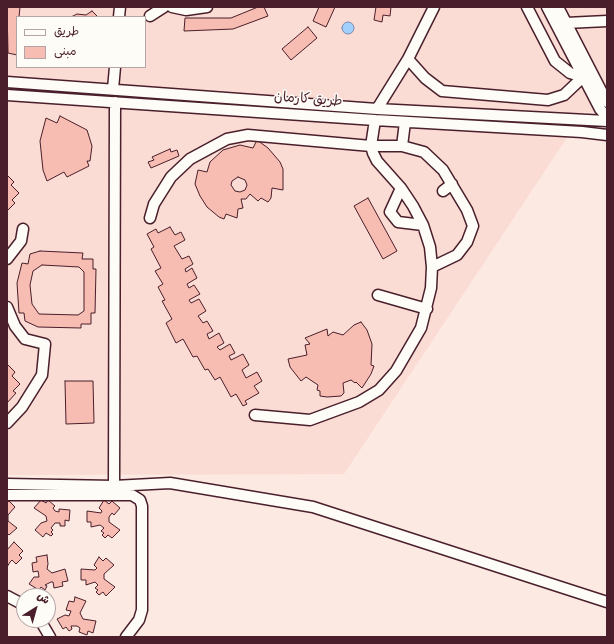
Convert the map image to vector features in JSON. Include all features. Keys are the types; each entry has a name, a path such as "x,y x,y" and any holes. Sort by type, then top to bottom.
{"street":[{"path":"150,16 164,7"},
{"path":"172,7 186,10 207,7"},
{"path":"377,109 408,59 434,7"},
{"path":"527,7 555,61 570,72 583,76"},
{"path":"547,7 600,109 607,117"},
{"path":"558,7 607,102"},
{"path":"566,23 607,21"},
{"path":"408,59 425,78 442,91 478,95 548,100 564,95 583,76"},
{"path":"113,90 115,68"},
{"name":"طريق كارمان","path":"7,82 377,109 607,121"},
{"name":"طريق كارمان","path":"7,95 405,122 606,133"},
{"path":"114,486 115,102"},
{"path":"255,415 310,420 359,402 379,390 396,371 421,328 427,309 431,288 432,267 430,247 423,225 401,188 377,161 371,146 375,120"},
{"path":"402,146 405,122"},
{"path":"150,218 154,204 171,177 190,159 226,139 248,135 371,146 402,146 424,152 443,170 467,210 473,226 467,242 457,255 432,267"},
{"path":"443,190 452,184"},
{"path":"401,188 390,212 398,222 423,225"},
{"path":"7,259 21,241 23,229"},
{"path":"378,295 427,309"},
{"path":"7,307 15,326 25,339 44,344 42,375 22,406 7,423"},
{"path":"7,484 114,486 170,483 313,507 607,602"},
{"path":"7,495 132,495 140,500 142,506 142,610 139,620 126,637"},
{"path":"7,596 16,601"},
{"path":"45,628 50,637"}],"shaded area":[{"path":"7,7 607,7 607,113 584,112 344,474 7,475"}],"water":[{"path":"346,22 350,22 354,28 350,34 346,34 342,30 342,26"}],"building":[{"path":"7,7 20,7 19,16 16,16 16,55 8,53"},
{"path":"258,7 264,7 268,16 233,29 184,31 185,18 231,18"},
{"path":"319,7 335,7 326,27 313,21"},
{"path":"376,7 391,7 390,16 383,15 382,22 374,20"},
{"path":"92,11 97,16 73,16 77,14 86,15"},
{"path":"308,27 317,38 291,60 282,49"},
{"path":"60,116 87,130 92,146 90,161 87,161 89,166 67,177 64,172 47,181 43,170 40,141 46,118 57,123"},
{"path":"257,140 268,148 280,162 283,169 283,190 272,188 271,198 268,202 261,198 258,201 250,194 246,199 241,199 243,208 238,209 237,218 226,214 224,219 219,217 207,207 200,196 195,184 198,170 207,172 210,162 223,150 240,145 253,148","holes":["238,177 245,180 247,185 245,190 240,192 235,191 231,185 232,181"]},
{"path":"170,149 171,152 177,150 179,156 151,168 148,162 154,160 152,157"},
{"path":"7,175 14,182 11,185 19,193 12,200 15,203 7,211"},
{"path":"368,198 397,251 383,259 354,206"},
{"path":"170,227 175,235 181,232 185,240 174,246 182,259 189,256 193,264 185,269 186,272 192,268 197,278 187,284 189,288 194,285 200,294 189,300 191,303 199,299 206,311 198,316 203,323 207,321 213,331 207,334 209,339 219,333 224,343 217,347 220,350 230,344 235,353 229,356 231,360 243,354 249,365 242,370 246,378 257,372 262,381 254,386 259,393 245,401 247,404 243,406 236,394 231,397 220,377 215,380 208,369 205,370 197,356 193,357 183,339 176,343 166,323 172,319 162,301 165,300 158,287 163,284 155,271 161,268 151,249 154,247 147,234 156,229 158,233"},
{"path":"40,251 83,253 82,259 93,259 93,269 96,269 95,313 91,313 91,324 81,324 81,328 38,327 25,321 24,313 19,313 17,283 22,263 28,264 30,254","holes":["42,265 79,267 84,272 84,311 78,315 39,314 32,304 30,285 33,271"]},
{"path":"361,322 367,330 372,344 371,365 374,366 371,374 362,388 356,382 355,383 351,380 343,383 344,393 341,396 320,396 320,391 317,390 318,385 306,377 301,381 290,367 288,359 307,355 305,345 310,344 305,338 327,329 328,336 333,332 343,335 354,325"},
{"path":"7,364 15,372 12,376 20,384 13,391 16,393 7,403"},
{"path":"65,381 93,381 94,423 66,424"},
{"path":"41,500 46,503 48,500 55,506 53,508 55,511 59,512 59,509 70,510 69,521 65,520 65,526 60,526 60,523 55,523 51,528 53,530 51,532 53,534 51,536 46,533 43,537 35,530 41,523 47,521 46,516 34,508"},
{"path":"104,500 109,504 112,501 120,508 114,515 112,513 109,517 109,522 120,530 112,538 108,535 105,538 102,535 104,533 101,531 104,528 100,525 91,527 91,522 87,522 87,511 101,513 102,511 99,508"},
{"path":"9,501 15,507 8,515 8,521 17,528 9,535 7,533 7,503"},
{"path":"14,542 23,551 19,555 22,558 16,564 12,560 7,567 7,550"},
{"path":"47,555 47,569 52,573 65,569 68,581 62,582 63,586 54,588 53,582 45,585 47,586 46,588 36,588 29,584 34,577 39,577 38,571 33,572 32,563 37,562 36,557"},
{"path":"99,557 103,561 106,558 114,565 104,574 104,579 115,587 106,596 103,592 99,595 96,592 98,590 95,588 98,585 95,582 86,585 86,580 81,580 81,569 95,570 97,568 94,565"},
{"path":"75,597 86,601 80,613 83,619 96,621 93,633 88,631 87,635 79,632 80,628 77,626 71,626 72,629 69,631 66,627 63,629 57,619 65,615 69,616 71,611 66,610 69,601 74,602"}]}
